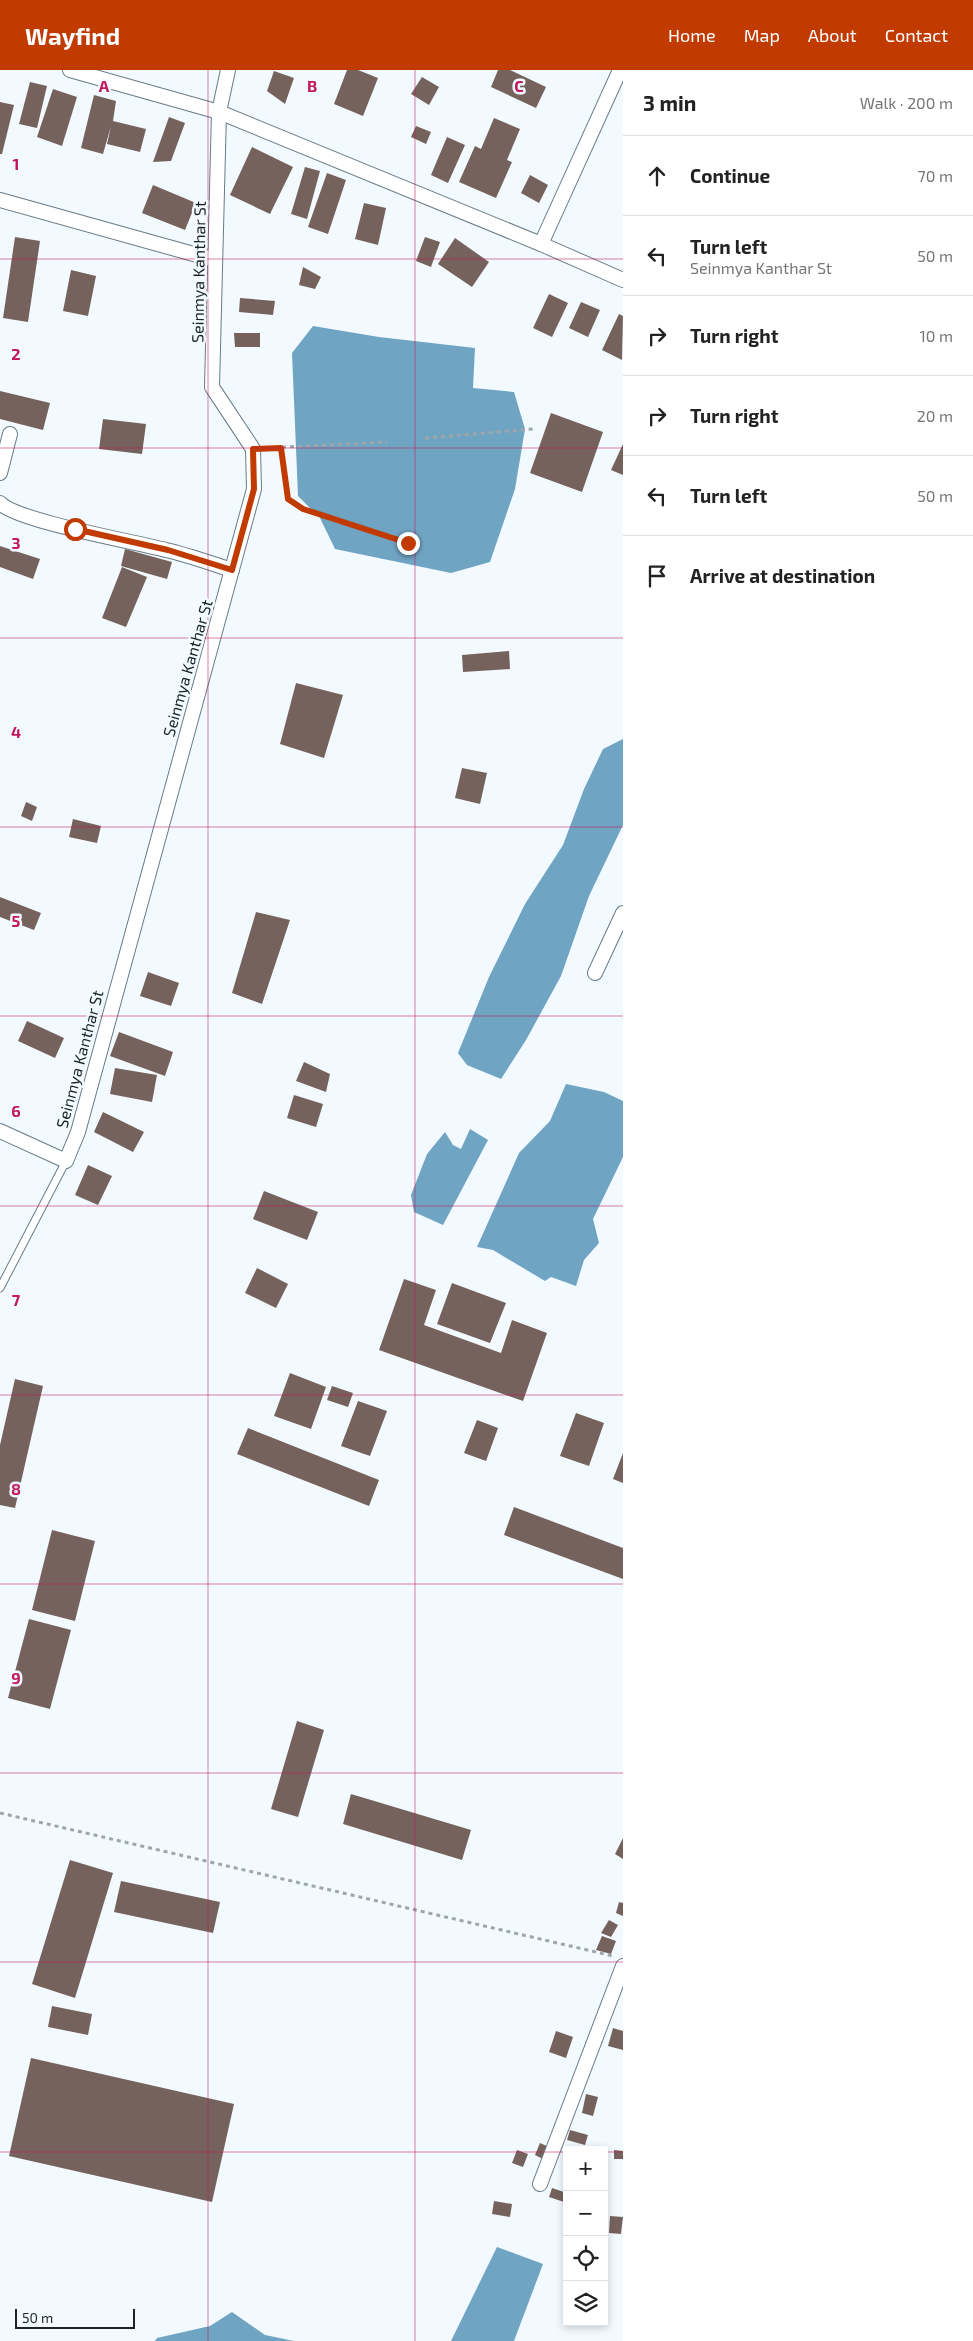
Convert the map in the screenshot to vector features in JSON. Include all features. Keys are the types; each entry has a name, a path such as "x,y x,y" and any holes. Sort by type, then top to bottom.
{"street":[{"path":"70,70 219,112 541,244 623,280"},
{"name":"Seinmya Kanthar St","path":"66,1162 78,1132 254,489 253,449 212,387 219,112 228,70"},
{"path":"541,244 620,70"},
{"path":"0,200 216,260"},
{"path":"0,473 10,434"},
{"path":"0,503 15,512 42,520 168,550 232,570"},
{"path":"595,973 623,913"},
{"path":"0,1131 66,1162"},
{"path":"540,2184 623,1966"}],"lane":[{"path":"0,1288 66,1162"}],"path":[{"path":"425,438 532,430"},
{"path":"253,449 387,442"},
{"path":"281,448 288,499 303,509 408,543"},
{"path":"0,1813 623,1959"}],"water":[{"path":"313,326 379,337 475,348 473,388 514,392 525,429 515,489 490,562 451,573 335,549 320,518 298,496 292,353"},
{"path":"623,739 623,825 589,896 561,976 526,1040 501,1079 467,1065 458,1053 489,977 525,904 563,845 584,789 603,749"},
{"path":"566,1084 604,1092 623,1101 623,1157 593,1219 599,1243 584,1260 576,1286 551,1277 545,1281 493,1250 477,1247 519,1153 550,1121"},
{"path":"470,1129 488,1140 443,1225 414,1212 411,1195 427,1154 445,1132 453,1145 461,1149"},
{"path":"497,2247 543,2264 514,2341 451,2341"},
{"path":"232,2312 265,2335 294,2341 155,2341 157,2338 210,2326"}],"building":[{"path":"347,70 358,70 378,78 363,116 334,104"},
{"path":"498,70 510,70 546,87 536,108 491,87"},
{"path":"274,71 294,78 285,104 267,91"},
{"path":"422,77 439,87 429,105 411,94"},
{"path":"30,82 47,86 37,128 19,124"},
{"path":"53,89 77,97 62,146 37,137"},
{"path":"94,95 116,101 113,121 146,129 140,152 107,144 111,126 103,154 81,148"},
{"path":"0,102 14,105 2,154 0,154"},
{"path":"169,117 185,123 171,161 153,162"},
{"path":"494,118 520,129 507,160 512,162 496,198 459,182 475,146 481,149"},
{"path":"416,126 431,132 426,144 411,137"},
{"path":"447,137 465,145 448,183 431,175"},
{"path":"252,147 293,167 270,214 230,195"},
{"path":"305,167 320,171 307,219 291,214"},
{"path":"327,173 346,180 328,234 308,227"},
{"path":"530,175 548,185 539,203 521,193"},
{"path":"153,185 196,203 185,230 142,213"},
{"path":"364,203 386,208 378,245 355,239"},
{"path":"15,237 40,241 28,322 3,318"},
{"path":"425,237 440,242 431,267 416,261"},
{"path":"455,238 489,262 472,287 438,264"},
{"path":"303,267 321,277 315,289 299,285"},
{"path":"71,270 96,276 88,316 63,311"},
{"path":"549,294 568,303 552,337 533,328"},
{"path":"240,298 275,301 273,315 239,312"},
{"path":"581,302 600,310 588,337 569,328"},
{"path":"619,314 623,316 622,360 602,350"},
{"path":"234,333 260,333 260,347 235,347"},
{"path":"0,391 50,403 43,430 0,419"},
{"path":"551,413 603,432 582,492 530,473"},
{"path":"103,419 146,424 142,454 99,449"},
{"path":"623,444 623,475 611,470"},
{"path":"0,546 40,559 33,579 0,567"},
{"path":"125,549 172,562 167,579 121,566"},
{"path":"122,567 147,577 126,627 102,618"},
{"path":"509,651 510,669 463,672 462,655"},
{"path":"296,683 343,695 324,758 280,744"},
{"path":"462,768 487,773 480,804 455,798"},
{"path":"26,802 37,807 32,821 21,816"},
{"path":"73,819 101,826 97,843 69,837"},
{"path":"0,897 41,913 34,930 0,917"},
{"path":"256,912 290,920 262,1004 232,993"},
{"path":"148,972 179,983 171,1006 140,996"},
{"path":"27,1021 64,1038 55,1058 18,1041"},
{"path":"119,1032 173,1052 165,1076 110,1056"},
{"path":"304,1062 330,1074 326,1092 296,1081"},
{"path":"115,1068 157,1075 152,1102 110,1094"},
{"path":"294,1095 323,1104 316,1127 287,1118"},
{"path":"103,1112 144,1132 133,1152 94,1132"},
{"path":"88,1165 112,1176 98,1205 75,1195"},
{"path":"264,1191 318,1212 307,1240 253,1219"},
{"path":"257,1268 288,1284 276,1308 245,1293"},
{"path":"404,1279 436,1290 424,1325 501,1353 512,1320 547,1333 523,1401 379,1350"},
{"path":"452,1283 506,1303 490,1343 437,1324"},
{"path":"290,1373 326,1387 311,1429 274,1416"},
{"path":"15,1379 43,1386 15,1508 0,1505 0,1445"},
{"path":"332,1386 353,1393 348,1407 327,1400"},
{"path":"358,1401 387,1411 370,1456 341,1446"},
{"path":"576,1413 604,1423 589,1466 560,1456"},
{"path":"477,1420 498,1428 486,1461 464,1453"},
{"path":"248,1428 379,1480 369,1506 237,1454"},
{"path":"623,1453 623,1483 613,1479"},
{"path":"514,1507 623,1548 623,1579 504,1535"},
{"path":"52,1530 95,1541 75,1621 32,1610"},
{"path":"29,1619 71,1630 50,1709 8,1698"},
{"path":"297,1721 324,1730 298,1817 271,1809"},
{"path":"351,1794 471,1830 462,1860 343,1824"},
{"path":"623,1838 623,1859 615,1854"},
{"path":"70,1860 113,1873 75,1998 32,1984"},
{"path":"121,1881 220,1902 213,1933 114,1912"},
{"path":"619,1902 623,1903 623,1916 616,1913"},
{"path":"609,1920 618,1925 611,1937 601,1933"},
{"path":"602,1936 616,1941 611,1954 596,1950"},
{"path":"52,2006 92,2014 88,2035 48,2027"},
{"path":"613,2028 623,2031 623,2050 608,2046"},
{"path":"556,2031 573,2037 566,2058 549,2052"},
{"path":"31,2058 234,2104 212,2202 9,2156"},
{"path":"586,2094 598,2097 593,2116 582,2113"},
{"path":"570,2130 588,2135 585,2145 567,2140"},
{"path":"540,2143 549,2147 543,2159 535,2155"},
{"path":"517,2150 528,2154 523,2167 512,2163"},
{"path":"614,2150 623,2151 623,2159 614,2159"},
{"path":"552,2188 563,2192 563,2202 549,2197"},
{"path":"494,2201 512,2204 510,2217 492,2214"},
{"path":"610,2216 623,2217 621,2234 609,2233"}],"route":[{"path":"75,529 168,550 232,570 254,489 253,449 281,448 288,499 303,509 408,543"}]}
